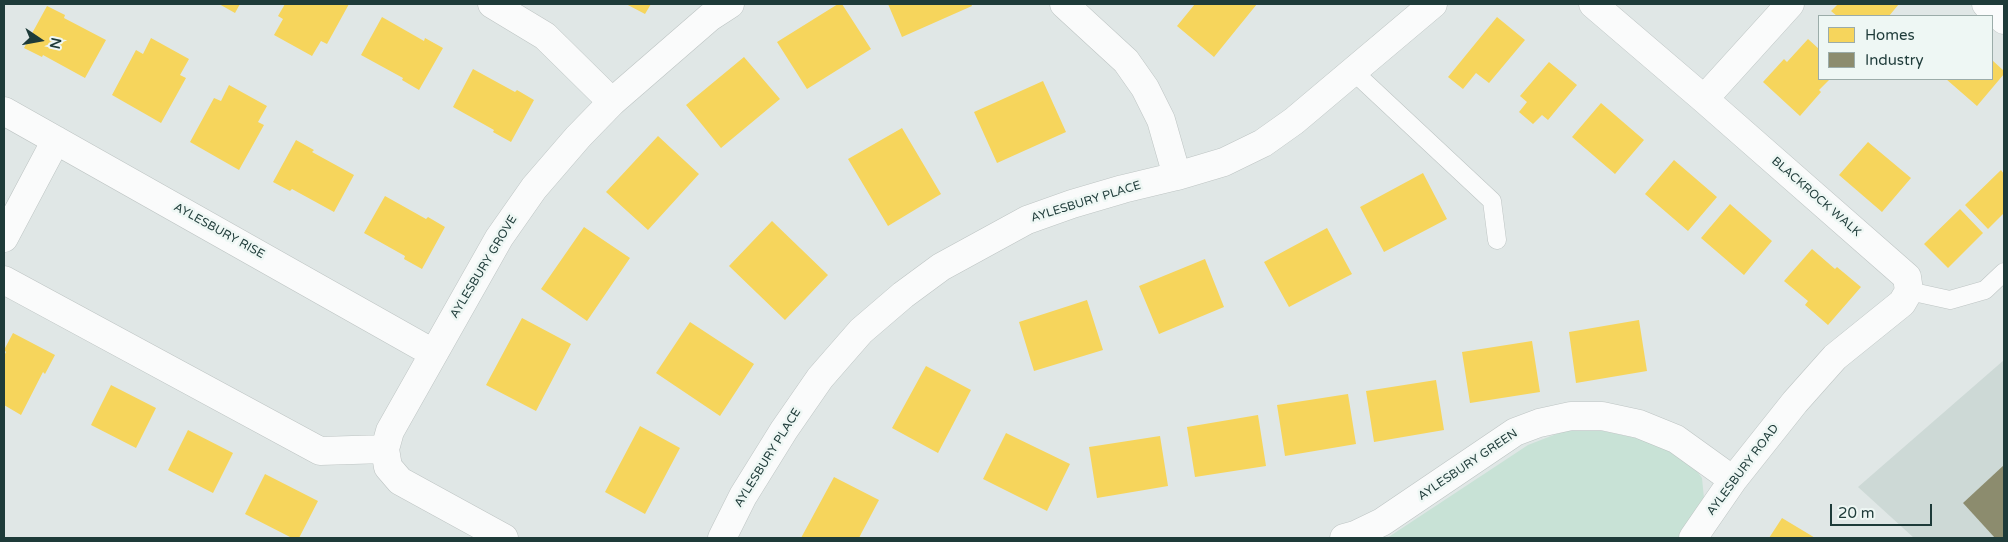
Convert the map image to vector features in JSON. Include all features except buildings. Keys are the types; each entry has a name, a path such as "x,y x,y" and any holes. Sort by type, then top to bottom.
{"street":[{"path":"492,4 544,36 612,102"},
{"name":"AYLESBURY GROVE","path":"385,449 390,430 433,353 499,238 534,188 578,137 612,102 703,23 730,4"},
{"path":"1064,4 1126,61 1145,88 1161,120 1177,176"},
{"name":"AYLESBURY PLACE","path":"722,538 748,488 784,430 820,378 861,330 941,267 1026,220 1098,196 1224,162 1263,143 1294,121 1434,4"},
{"name":"BLACKROCK WALK","path":"1593,4 1907,278 1910,291"},
{"path":"1704,99 1790,4"},
{"path":"1986,4 2004,20"},
{"name":"AYLESBURY RISE","path":"4,111 433,353"},
{"path":"4,238 56,140"},
{"path":"4,280 320,451 385,449 388,467 400,481 504,538"},
{"name":"AYLESBURY ROAD","path":"1693,538 1733,480 1795,402 1835,357 1902,303 1910,291"},
{"name":"AYLESBURY GREEN","path":"1344,538 1355,535 1382,522 1515,432 1539,423 1571,416 1602,416 1639,424 1676,439 1733,480"}],"lane":[{"path":"1354,72 1492,201 1496,240"},
{"path":"1910,291 1950,300 1985,290 2004,272"}],"shaded area":[{"path":"2004,360 2004,538 1914,538 1858,487"}],"green space":[{"path":"1564,431 1603,431 1654,442 1691,463 1702,478 1704,498 1679,538 1387,538 1528,445"}]}
